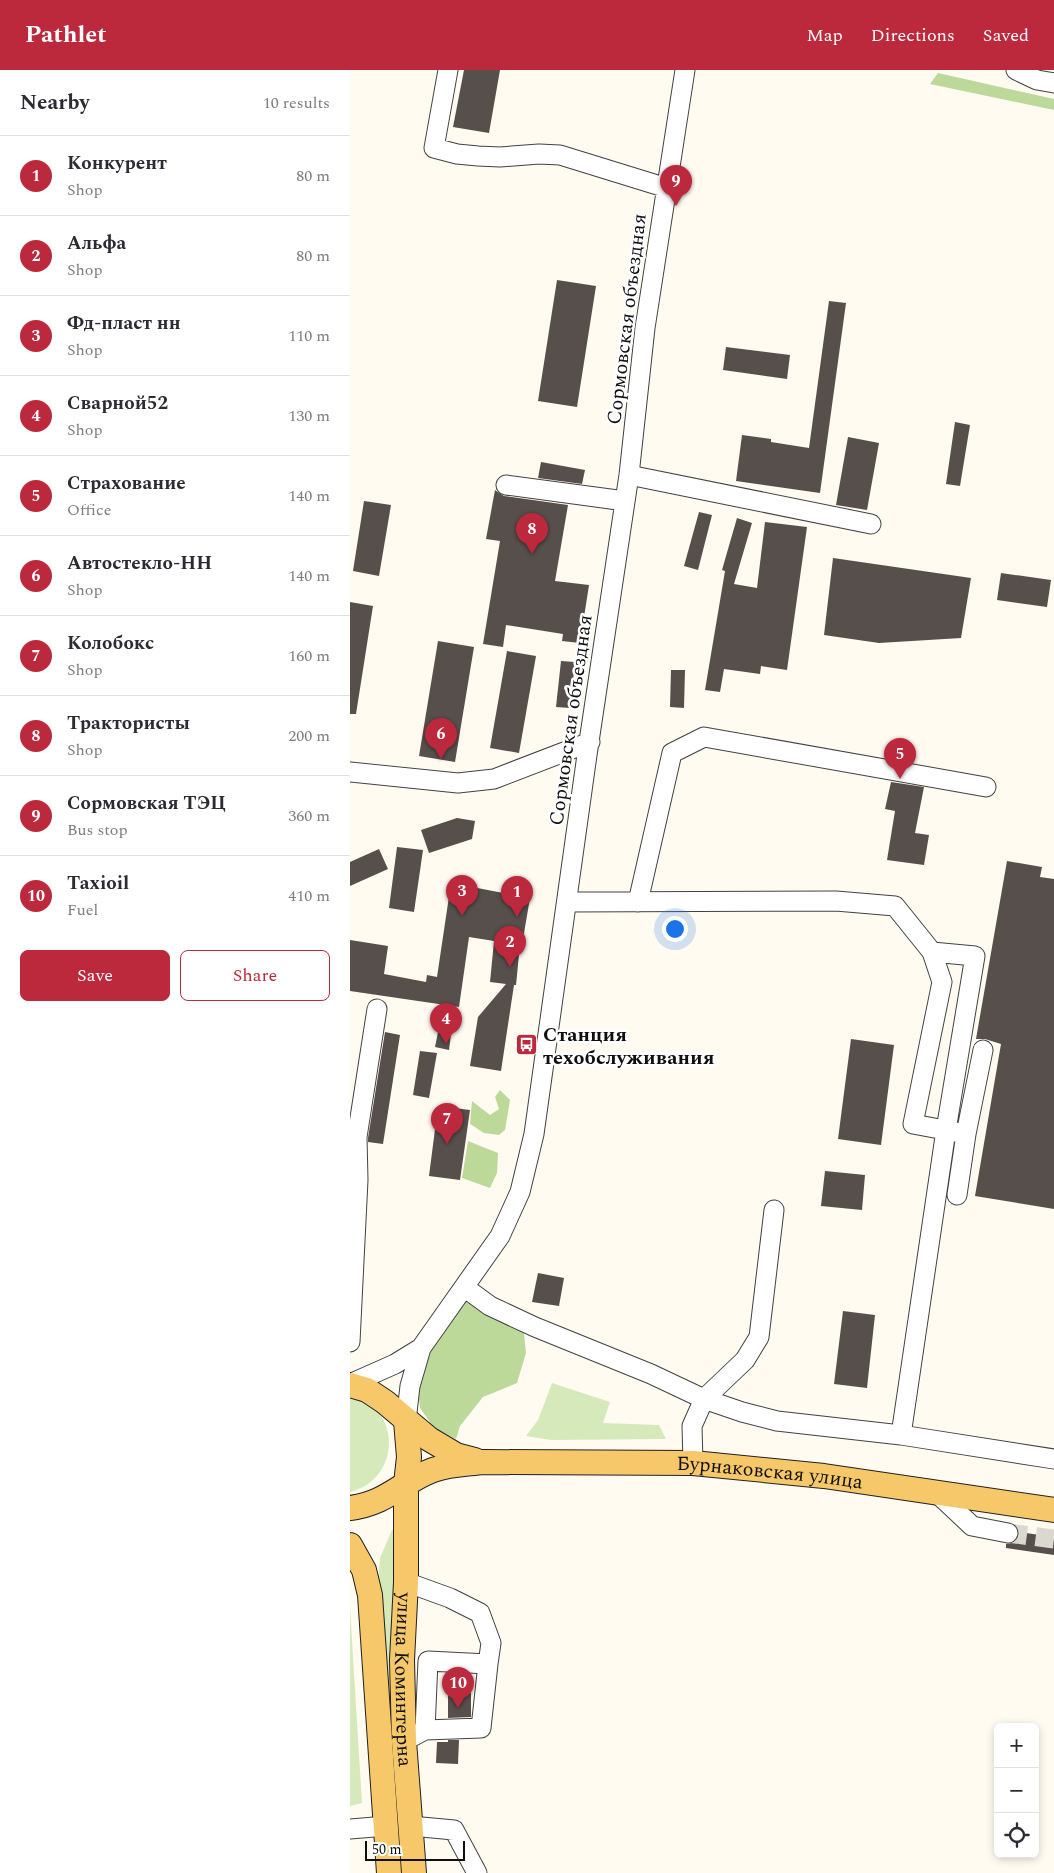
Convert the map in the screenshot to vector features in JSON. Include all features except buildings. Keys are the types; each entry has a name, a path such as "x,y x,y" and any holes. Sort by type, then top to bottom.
{"main road":[{"path":"350,1385 367,1390 385,1402 429,1439 456,1455 483,1462"},
{"name":"улица Коминтерна","path":"406,1421 409,1458 406,1484 406,1582 402,1660 404,1741 414,1873"},
{"path":"350,1508 375,1503 432,1470 450,1465 483,1462"},
{"name":"Бурнаковская улица","path":"483,1462 693,1463 824,1476 1054,1510"},
{"name":"улица Коминтерна","path":"350,1545 364,1570 370,1595 389,1873"},
{"path":"386,1826 411,1826"}],"street":[{"path":"448,70 434,148 457,154 478,156 560,155 666,188"},
{"name":"Сормовская объездная","path":"422,1348 500,1236 520,1192 534,1134 630,476 645,328 685,70"},
{"path":"1016,70 1037,80 1054,83"},
{"path":"630,476 871,524"},
{"path":"506,485 625,501"},
{"path":"638,902 672,753 704,737 986,787"},
{"path":"350,772 458,783 494,779 590,742"},
{"path":"567,902 836,901 895,906 932,952 942,982 913,1124 966,1134"},
{"path":"901,1435 946,1130 975,956 932,952"},
{"path":"350,1342 358,1180 357,1137 377,1009"},
{"path":"957,1195 982,1050"},
{"path":"693,1463 692,1426 704,1399 745,1360 759,1336 774,1210"},
{"path":"464,1287 490,1306 535,1327 651,1374 704,1399 742,1412 777,1422 901,1435 1054,1459"},
{"path":"350,1385 422,1348"},
{"path":"406,1421 410,1386 422,1348"},
{"path":"937,1493 972,1526 1008,1532"},
{"path":"404,1741 425,1730 481,1728 491,1643 480,1613 450,1598 406,1582"},
{"path":"425,1730 428,1661 488,1664"},
{"path":"350,1829 386,1826"},
{"path":"411,1826 454,1830 477,1873"}],"green space":[{"path":"938,73 1054,99 1054,110 930,84"},
{"path":"500,1090 510,1100 505,1130 499,1135 484,1133 470,1124 472,1101 490,1115 499,1109 495,1097"},
{"path":"468,1141 498,1153 497,1173 490,1188 462,1178"},
{"path":"461,1298 480,1303 524,1333 526,1353 517,1383 483,1397 460,1426 456,1439 434,1428 420,1408 417,1381 426,1349"},
{"path":"552,1383 610,1402 603,1423 659,1425 666,1439 551,1440 526,1436 538,1420"},
{"path":"350,1398 367,1404 380,1414 387,1428 389,1443 386,1459 379,1473 367,1485 350,1492"},
{"path":"392,1530 398,1531 390,1653 397,1815 378,1582 380,1558"},
{"path":"350,1608 362,1803 350,1806"}],"tunnel":[{"path":"1008,1533 1054,1539"}],"place":[{"name":"Сормовская ТЭЦ","path":"676,206"},
{"name":"Трактористы","path":"532,554"},
{"name":"Автостекло-НН","path":"441,759"},
{"name":"Страхование","path":"900,779"},
{"name":"Фд-пласт нн","path":"462,916"},
{"name":"Конкурент","path":"517,917"},
{"name":"Альфа","path":"510,967"},
{"name":"Сварной52","path":"446,1044"},
{"name":"Станция техобслуживания","path":"527,1045"},
{"name":"Колобокс","path":"447,1144"},
{"name":"Taxioil","path":"458,1708"}]}
